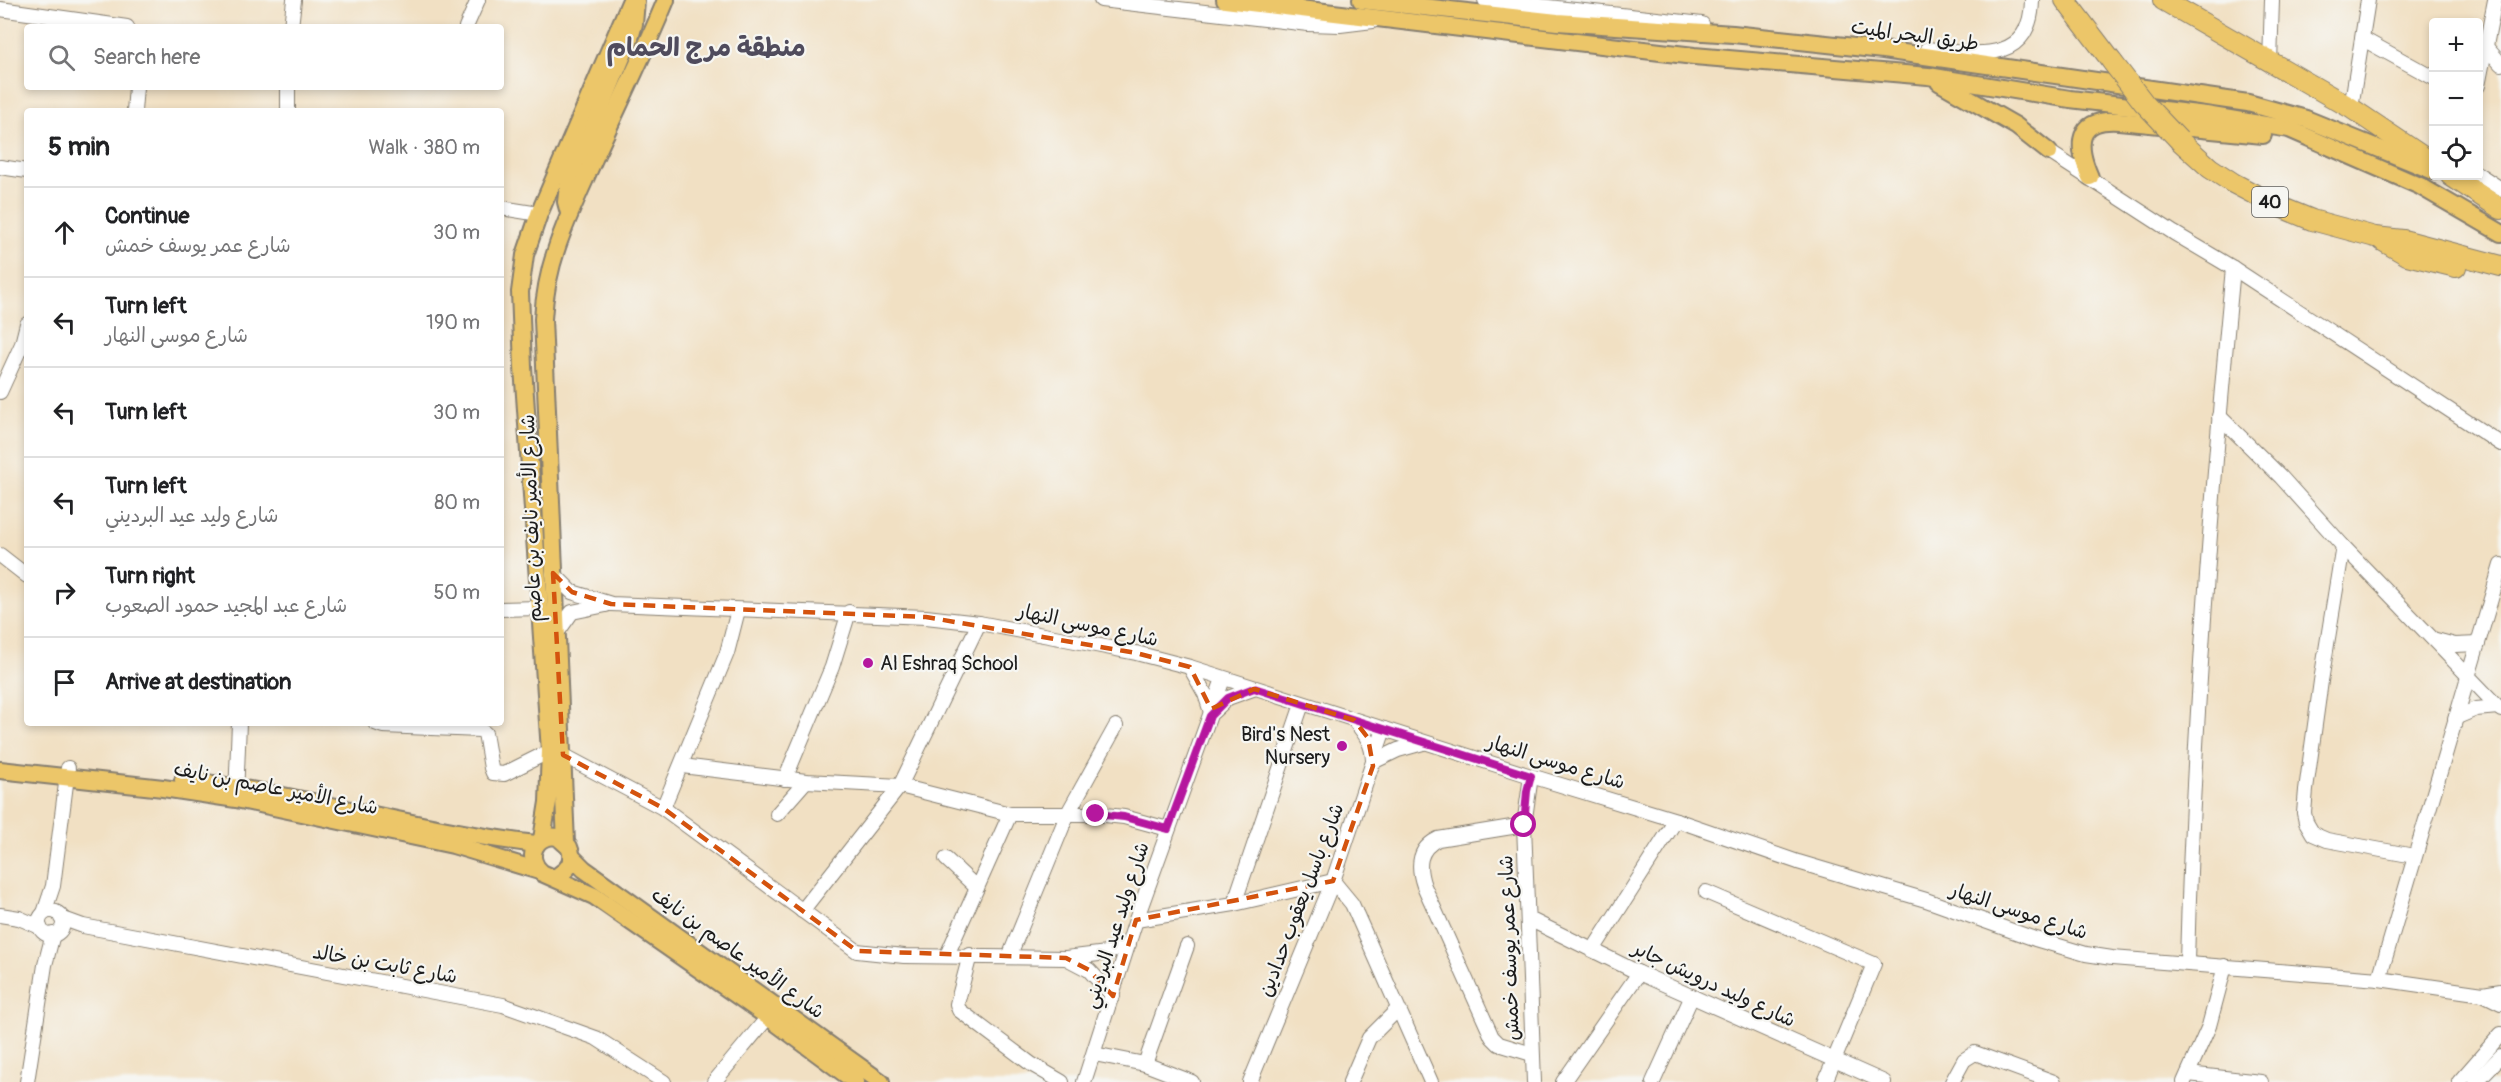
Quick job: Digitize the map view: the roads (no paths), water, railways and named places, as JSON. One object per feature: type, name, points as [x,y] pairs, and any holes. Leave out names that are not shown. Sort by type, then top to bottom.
[{"type":"highway","name":"40","points":[[2065,0],[2144,103],[2179,140],[2210,168],[2233,183],[2273,204],[2312,220],[2375,237],[2403,240],[2501,266]]},
{"type":"highway","points":[[2163,0],[2351,108],[2429,161]]},
{"type":"highway","points":[[2466,180],[2501,209]]},
{"type":"highway","points":[[2375,237],[2407,255],[2501,278]]},
{"type":"main road","name":"شارع الأمير نايف بن عاصم","points":[[569,850],[539,608],[519,310],[525,255],[538,214],[631,0]]},
{"type":"main road","points":[[569,214],[566,202],[569,178],[630,38],[636,0]]},
{"type":"main road","name":"شارع الأمير نايف بن عاصم","points":[[539,842],[556,753],[557,633],[543,319],[545,291],[552,259],[569,214],[666,0]]},
{"type":"main road","points":[[1225,0],[1694,56],[1928,76],[2070,99],[2206,115],[2277,127],[2301,134],[2420,186],[2501,232]]},
{"type":"main road","name":"طريق البحر الميت","points":[[1361,0],[1557,22],[1733,34],[1872,49],[2248,103],[2306,119],[2429,169]]},
{"type":"main road","points":[[1928,76],[2016,126],[2049,152]]},
{"type":"main road","points":[[2070,99],[2091,81]]},
{"type":"main road","points":[[2090,177],[2082,156],[2081,139],[2091,125],[2100,122],[2119,121],[2313,141]]},
{"type":"main road","name":"شارع الأمير عاصم بن نايف","points":[[0,760],[67,773]]},
{"type":"main road","name":"شارع الأمير عاصم بن نايف","points":[[0,770],[67,773],[236,793],[454,832],[539,842]]},
{"type":"main road","name":"شارع الأمير عاصم بن نايف","points":[[236,793],[462,847],[550,874],[594,896],[768,1017],[856,1082]]},
{"type":"main road","points":[[555,837],[569,850],[570,866],[550,874],[532,860],[532,852],[539,842],[555,837]]},
{"type":"main road","name":"شارع الأمير عاصم بن نايف","points":[[569,850],[584,869],[881,1082]]},
{"type":"street","points":[[291,24],[294,0]]},
{"type":"street","points":[[467,24],[478,0]]},
{"type":"street","points":[[1101,0],[1308,24],[1348,25],[1386,19]]},
{"type":"street","points":[[1485,0],[1978,54],[2010,47],[2021,37],[2029,26],[2032,0]]},
{"type":"street","points":[[2270,63],[2272,0]]},
{"type":"street","points":[[2351,108],[2368,0]]},
{"type":"street","points":[[2481,72],[2495,0]]},
{"type":"street","points":[[0,9],[106,24]]},
{"type":"street","points":[[2363,39],[2429,76]]},
{"type":"street","points":[[2486,47],[2501,64]]},
{"type":"street","points":[[134,108],[136,90]]},
{"type":"street","points":[[288,90],[288,108]]},
{"type":"street","points":[[2049,152],[2174,233],[2233,268],[2501,444]]},
{"type":"street","points":[[0,167],[24,171]]},
{"type":"street","points":[[2471,180],[2501,189]]},
{"type":"street","points":[[504,208],[538,214]]},
{"type":"street","points":[[2187,962],[2195,773],[2219,416],[2233,268]]},
{"type":"street","points":[[0,392],[24,336]]},
{"type":"street","points":[[2219,416],[2281,477],[2343,546],[2500,709]]},
{"type":"street","points":[[2343,546],[2328,628],[2304,813],[2308,828],[2319,837],[2414,856]]},
{"type":"street","points":[[0,555],[24,574]]},
{"type":"street","points":[[2379,979],[2501,565]]},
{"type":"street","name":"شارع موسى النهار","points":[[553,573],[572,592],[611,604]]},
{"type":"street","name":"شارع موسى النهار","points":[[557,633],[572,612],[611,604],[849,612],[979,623],[1136,653],[1190,667],[1425,743],[1676,820],[1798,862],[1926,900],[2066,949],[2112,958],[2187,962],[2379,979],[2483,994],[2501,991]]},
{"type":"street","points":[[504,609],[539,608]]},
{"type":"street","points":[[663,808],[727,653],[738,610]]},
{"type":"street","points":[[785,779],[832,667],[849,612]]},
{"type":"street","points":[[802,911],[900,786],[979,623]]},
{"type":"street","points":[[2434,640],[2456,645],[2478,644]]},
{"type":"street","points":[[1190,667],[1205,694],[1211,714],[1228,698],[1254,688]]},
{"type":"street","name":"شارع وليد عيد البرديني","points":[[1084,1082],[1136,920],[1223,679]]},
{"type":"street","points":[[1234,904],[1302,704]]},
{"type":"street","points":[[2455,718],[2476,709],[2500,709]]},
{"type":"street","points":[[1354,720],[1372,746],[1374,763],[1398,750],[1425,743]]},
{"type":"street","points":[[236,793],[239,726]]},
{"type":"street","points":[[383,726],[480,730],[485,733],[490,768],[493,773],[497,774],[504,774],[556,753],[663,808],[857,951],[904,956],[970,955],[1066,958],[1107,953],[1129,944]]},
{"type":"street","points":[[1009,957],[1068,813],[1116,726]]},
{"type":"street","name":"شارع باسل يعقوب حدادين","points":[[1250,1082],[1333,881],[1384,729]]},
{"type":"street","points":[[682,766],[806,781],[900,786],[1010,814],[1068,813],[1124,817],[1168,829]]},
{"type":"street","points":[[27,1082],[45,965],[67,773]]},
{"type":"street","name":"شارع عمر يوسف خمش","points":[[1531,776],[1527,791],[1524,825],[1534,1082]]},
{"type":"street","points":[[777,814],[806,781]]},
{"type":"street","points":[[947,955],[1010,814]]},
{"type":"street","points":[[1593,950],[1676,820]]},
{"type":"street","points":[[1524,825],[1438,839],[1431,843],[1422,854],[1419,869],[1424,886],[1492,1037],[1499,1044],[1532,1054]]},
{"type":"street","points":[[946,859],[977,888]]},
{"type":"street","points":[[1136,920],[1234,904],[1333,881],[1353,904],[1431,1082]]},
{"type":"street","points":[[1706,892],[1874,964],[1825,1082]]},
{"type":"street","points":[[0,915],[50,923]]},
{"type":"street","name":"شارع وليد درويش جابر","points":[[1529,919],[1639,972],[1884,1082]]},
{"type":"street","name":"شارع ثابت بن خالد","points":[[50,923],[83,926],[503,1005],[596,1038],[664,1082]]},
{"type":"street","points":[[1145,1064],[1186,946]]},
{"type":"street","points":[[970,955],[957,1004],[959,1010],[1031,1064],[1062,1082]]},
{"type":"street","points":[[1066,958],[1080,963],[1089,970],[1113,996]]},
{"type":"street","points":[[2225,966],[2209,1026],[2186,1078],[2260,1082]]},
{"type":"street","points":[[1563,1082],[1639,972]]},
{"type":"street","name":"شارع موسى النهار","points":[[2483,994],[2501,1003]]},
{"type":"street","points":[[1653,1082],[1692,996]]},
{"type":"street","points":[[1350,1082],[1370,1038],[1398,1009]]},
{"type":"street","points":[[714,1082],[768,1017]]},
{"type":"street","points":[[2459,1082],[2501,1034]]},
{"type":"street","points":[[1952,1082],[1964,1060],[1975,1053],[2054,1082]]},
{"type":"street","points":[[1094,1054],[1145,1064],[1192,1082]]},
{"type":"street","points":[[2476,1082],[2501,1056]]},
{"type":"place","name":"Al Eshraq School","points":[[868,663]]},
{"type":"place","name":"Bird's Nest Nursery","points":[[1342,746]]},
{"type":"district","name":"منطقة مرج الحمام","points":[[706,48]]}]
